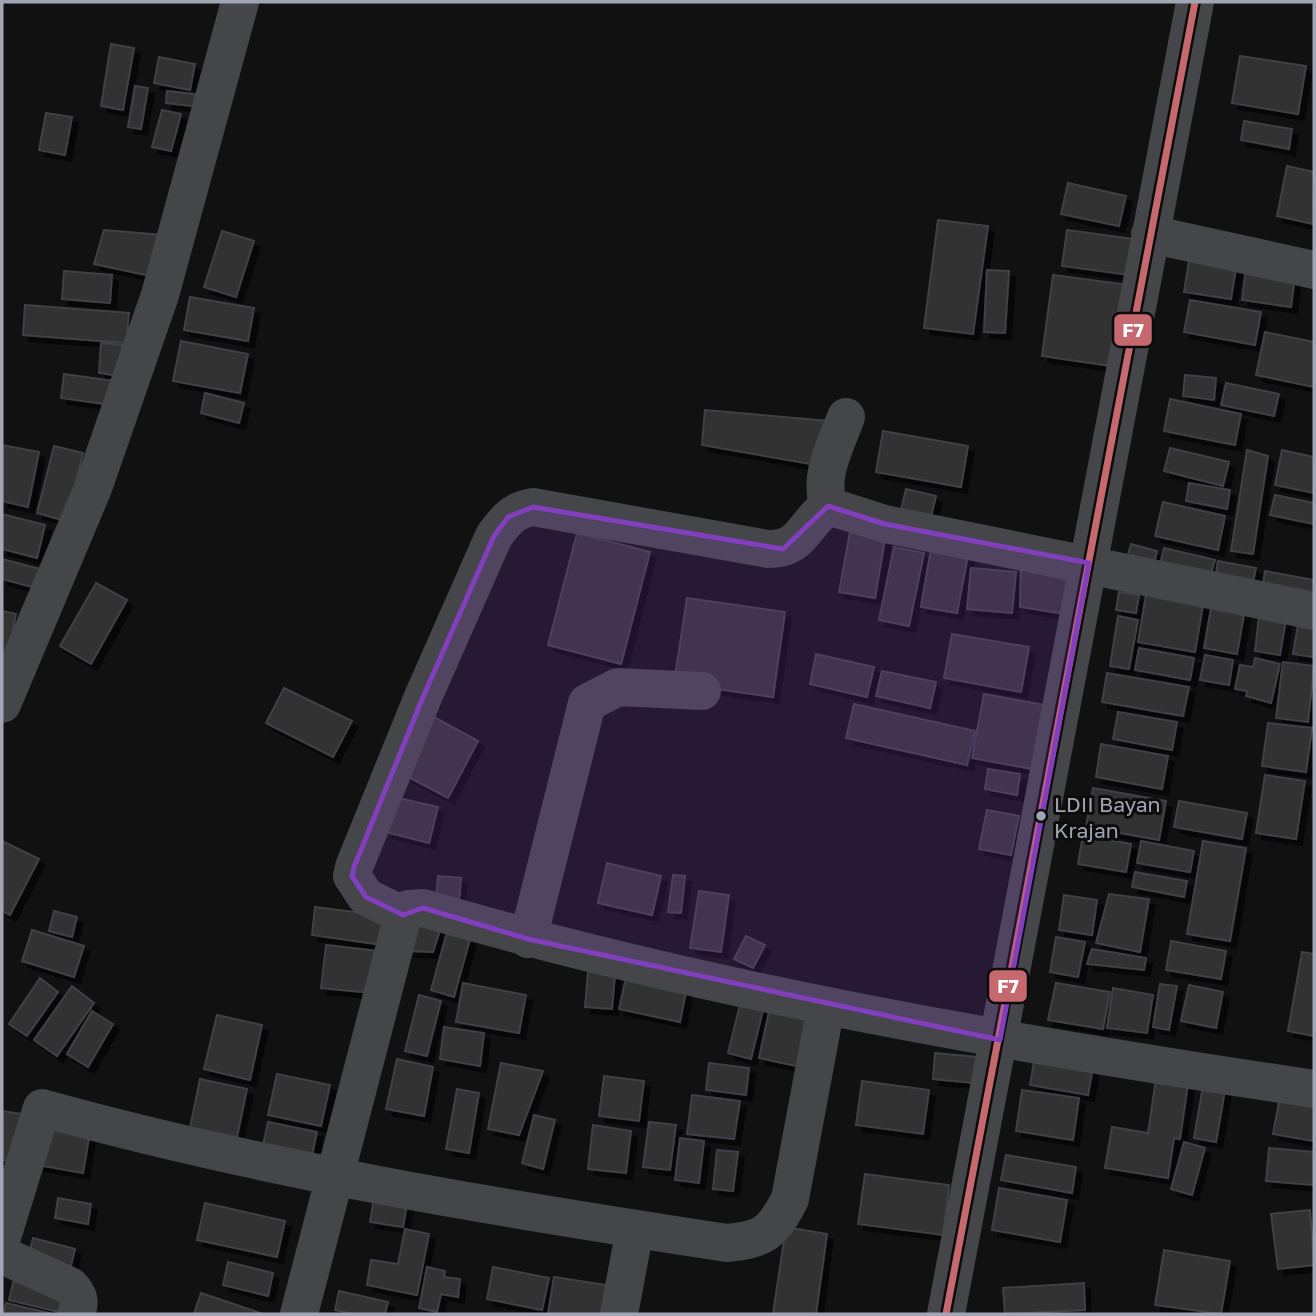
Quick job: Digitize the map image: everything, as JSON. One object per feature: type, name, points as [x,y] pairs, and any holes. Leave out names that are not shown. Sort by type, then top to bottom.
[{"type":"street","points":[[2,704],[93,488],[160,295],[240,2]]},
{"type":"street","points":[[946,1314],[1195,2]]},
{"type":"street","points":[[1150,234],[1314,270]]},
{"type":"street","points":[[828,506],[822,487],[824,473],[846,417]]},
{"type":"street","points":[[828,506],[885,524],[1089,563],[1314,611]]},
{"type":"street","points":[[403,915],[366,897],[352,876],[354,867],[439,660],[494,536],[508,517],[521,509],[533,507],[768,549],[783,549],[793,545],[812,519],[828,506]]},
{"type":"street","points":[[528,939],[587,703],[598,694],[618,687],[702,691]]},
{"type":"street","points":[[299,1314],[403,915],[408,909],[423,908],[528,939],[826,1006],[1000,1040],[1314,1089]]},
{"type":"street","points":[[2,1237],[43,1108],[120,1130],[334,1177],[726,1243],[754,1241],[778,1222],[790,1199],[826,1006]]},
{"type":"street","points":[[619,1314],[635,1229]]},
{"type":"street","points":[[2,1255],[70,1286],[77,1293],[80,1305],[76,1314]]},
{"type":"highlighted area","points":[[828,506],[885,524],[1089,563],[1000,1040],[528,939],[423,908],[403,915],[366,897],[352,876],[354,867],[423,697],[494,536],[508,517],[533,507],[783,549]]},
{"type":"building","points":[[111,44],[134,48],[123,110],[101,106]]},
{"type":"building","points":[[1240,56],[1306,66],[1298,114],[1232,103]]},
{"type":"building","points":[[159,57],[195,64],[190,90],[154,83]]},
{"type":"building","points":[[135,86],[148,88],[141,129],[128,127]]},
{"type":"building","points":[[167,91],[211,96],[210,108],[166,103]]},
{"type":"building","points":[[162,110],[181,114],[171,151],[152,147]]},
{"type":"building","points":[[46,113],[72,117],[65,155],[39,150]]},
{"type":"building","points":[[1244,121],[1292,129],[1289,149],[1241,140]]},
{"type":"building","points":[[1287,166],[1314,172],[1313,224],[1277,216]]},
{"type":"building","points":[[1068,183],[1126,196],[1119,226],[1061,214]]},
{"type":"building","points":[[938,220],[988,226],[973,334],[924,328]]},
{"type":"building","points":[[104,230],[174,236],[160,278],[94,264]]},
{"type":"building","points":[[1067,230],[1134,239],[1129,275],[1062,266]]},
{"type":"building","points":[[222,231],[254,241],[236,297],[204,287]]},
{"type":"building","points":[[1189,261],[1236,268],[1231,299],[1184,292]]},
{"type":"building","points":[[1247,262],[1296,269],[1291,307],[1242,300]]},
{"type":"building","points":[[987,270],[1009,271],[1005,333],[984,332]]},
{"type":"building","points":[[64,271],[112,275],[110,303],[62,299]]},
{"type":"building","points":[[1053,275],[1129,285],[1118,367],[1042,356]]},
{"type":"building","points":[[190,297],[254,308],[248,341],[184,330]]},
{"type":"building","points":[[1190,300],[1261,312],[1255,345],[1184,332]]},
{"type":"building","points":[[25,305],[129,313],[126,343],[23,335]]},
{"type":"building","points":[[1265,332],[1314,342],[1314,387],[1256,375]]},
{"type":"building","points":[[181,341],[248,354],[240,393],[173,381]]},
{"type":"building","points":[[101,343],[122,345],[120,376],[99,373]]},
{"type":"building","points":[[64,374],[115,381],[112,405],[61,398]]},
{"type":"building","points":[[1185,375],[1216,378],[1214,400],[1183,396]]},
{"type":"building","points":[[1226,383],[1279,394],[1274,416],[1221,405]]},
{"type":"building","points":[[205,393],[244,403],[239,423],[201,413]]},
{"type":"building","points":[[1170,399],[1241,414],[1235,445],[1164,431]]},
{"type":"building","points":[[705,410],[828,421],[817,465],[702,445]]},
{"type":"building","points":[[883,431],[968,446],[961,487],[876,472]]},
{"type":"building","points":[[2,445],[39,452],[28,507],[2,501]]},
{"type":"building","points":[[54,446],[83,453],[66,521],[37,513]]},
{"type":"building","points":[[1170,448],[1229,462],[1223,486],[1164,471]]},
{"type":"building","points":[[1247,450],[1268,456],[1253,554],[1231,551]]},
{"type":"building","points":[[1282,450],[1314,457],[1314,493],[1275,485]]},
{"type":"building","points":[[1189,483],[1230,490],[1227,509],[1186,501]]},
{"type":"building","points":[[906,489],[936,496],[929,525],[899,518]]},
{"type":"building","points":[[1275,495],[1314,503],[1314,524],[1270,515]]},
{"type":"building","points":[[1163,502],[1225,516],[1218,550],[1155,536]]},
{"type":"building","points":[[2,514],[45,525],[37,558],[2,549]]},
{"type":"building","points":[[851,527],[886,533],[875,598],[839,592]]},
{"type":"building","points":[[577,533],[650,552],[621,664],[548,645]]},
{"type":"building","points":[[1131,544],[1157,551],[1153,568],[1126,561]]},
{"type":"building","points":[[894,547],[924,553],[909,626],[879,620]]},
{"type":"building","points":[[1164,548],[1215,560],[1209,581],[1159,569]]},
{"type":"building","points":[[931,549],[968,555],[957,613],[921,607]]},
{"type":"building","points":[[2,559],[44,570],[40,589],[2,579]]},
{"type":"building","points":[[1218,561],[1256,568],[1252,586],[1215,579]]},
{"type":"building","points":[[1021,567],[1072,580],[1072,615],[1020,607]]},
{"type":"building","points":[[971,568],[1016,572],[1012,613],[967,609]]},
{"type":"building","points":[[1265,571],[1314,580],[1314,594],[1263,585]]},
{"type":"building","points":[[96,583],[127,600],[91,664],[60,646]]},
{"type":"building","points":[[1119,592],[1139,595],[1136,613],[1116,610]]},
{"type":"building","points":[[1146,595],[1203,605],[1195,652],[1138,642]]},
{"type":"building","points":[[687,598],[785,612],[773,697],[674,683]]},
{"type":"building","points":[[1212,603],[1245,609],[1237,654],[1204,648]]},
{"type":"building","points":[[1260,608],[1287,613],[1280,655],[1255,651]]},
{"type":"building","points":[[2,611],[16,614],[6,661],[2,660]]},
{"type":"building","points":[[1300,613],[1314,615],[1314,657],[1293,654]]},
{"type":"building","points":[[1118,616],[1138,620],[1129,669],[1110,666]]},
{"type":"building","points":[[952,634],[1029,647],[1021,692],[944,678]]},
{"type":"building","points":[[1139,648],[1194,658],[1190,680],[1135,670]]},
{"type":"building","points":[[816,654],[874,667],[867,697],[810,684]]},
{"type":"building","points":[[1205,655],[1233,660],[1229,685],[1200,680]]},
{"type":"building","points":[[1255,658],[1280,664],[1271,703],[1246,696],[1247,691],[1235,689],[1240,665],[1253,667]]},
{"type":"building","points":[[1283,662],[1314,666],[1308,722],[1276,718]]},
{"type":"building","points":[[882,671],[936,682],[930,708],[876,696]]},
{"type":"building","points":[[1107,673],[1189,687],[1183,716],[1102,702]]},
{"type":"building","points":[[284,688],[352,721],[333,757],[266,723]]},
{"type":"building","points":[[984,694],[1055,707],[1043,771],[972,758]]},
{"type":"building","points":[[854,704],[975,731],[967,765],[846,738]]},
{"type":"building","points":[[1118,712],[1177,722],[1172,750],[1113,739]]},
{"type":"building","points":[[432,716],[478,741],[448,798],[401,773]]},
{"type":"building","points":[[1268,723],[1312,728],[1306,772],[1262,766]]},
{"type":"building","points":[[1101,744],[1168,756],[1162,789],[1096,777]]},
{"type":"building","points":[[988,769],[1020,774],[1017,795],[985,789]]},
{"type":"building","points":[[1265,775],[1305,781],[1296,839],[1256,833]]},
{"type":"building","points":[[1093,788],[1166,801],[1159,840],[1086,827]]},
{"type":"building","points":[[394,797],[438,807],[429,843],[386,832]]},
{"type":"building","points":[[1179,801],[1247,813],[1242,839],[1174,827]]},
{"type":"building","points":[[987,810],[1019,816],[1011,855],[979,849]]},
{"type":"building","points":[[1083,835],[1131,844],[1126,872],[1078,864]]},
{"type":"building","points":[[2,841],[39,859],[10,915],[2,911]]},
{"type":"building","points":[[1141,841],[1194,851],[1190,872],[1137,863]]},
{"type":"building","points":[[1203,841],[1246,848],[1230,941],[1187,934]]},
{"type":"building","points":[[607,863],[661,876],[652,915],[598,903]]},
{"type":"building","points":[[1135,872],[1187,881],[1184,897],[1132,887]]},
{"type":"building","points":[[673,875],[685,876],[681,913],[668,912]]},
{"type":"building","points":[[438,876],[461,878],[459,901],[436,899]]},
{"type":"building","points":[[699,891],[729,895],[721,952],[690,948]]},
{"type":"building","points":[[1109,894],[1149,899],[1140,952],[1096,943]]},
{"type":"building","points":[[1064,895],[1097,900],[1092,935],[1059,930]]},
{"type":"building","points":[[315,907],[386,916],[383,945],[312,935]]},
{"type":"building","points":[[54,911],[77,917],[72,937],[49,931]]},
{"type":"building","points":[[416,921],[441,927],[433,952],[408,951]]},
{"type":"building","points":[[32,930],[84,946],[74,977],[22,961]]},
{"type":"building","points":[[447,932],[470,939],[454,997],[431,990]]},
{"type":"building","points":[[746,936],[765,945],[753,968],[734,959]]},
{"type":"building","points":[[1056,937],[1085,942],[1078,977],[1050,972]]},
{"type":"building","points":[[1171,941],[1226,951],[1221,979],[1166,970]]},
{"type":"building","points":[[326,945],[377,951],[372,993],[321,988]]},
{"type":"building","points":[[1092,949],[1146,958],[1144,970],[1087,964]]},
{"type":"building","points":[[1302,952],[1314,954],[1314,1036],[1288,1031]]},
{"type":"building","points":[[589,960],[616,962],[612,1009],[585,1007]]},
{"type":"building","points":[[628,969],[688,982],[680,1022],[619,1009]]},
{"type":"building","points":[[40,978],[58,992],[27,1036],[9,1024]]},
{"type":"building","points":[[463,983],[526,995],[519,1033],[456,1022]]},
{"type":"building","points":[[1056,983],[1110,992],[1103,1029],[1048,1020]]},
{"type":"building","points":[[1160,984],[1177,986],[1169,1030],[1153,1027]]},
{"type":"building","points":[[1189,985],[1223,992],[1216,1028],[1181,1021]]},
{"type":"building","points":[[72,986],[94,1003],[57,1056],[34,1040]]},
{"type":"building","points":[[1113,988],[1153,995],[1147,1033],[1107,1028]]},
{"type":"building","points":[[743,993],[766,998],[751,1059],[728,1053]]},
{"type":"building","points":[[419,995],[441,1001],[427,1056],[405,1051]]},
{"type":"building","points":[[770,1007],[812,1015],[801,1067],[759,1058]]},
{"type":"building","points":[[92,1011],[113,1024],[88,1067],[67,1054]]},
{"type":"building","points":[[217,1015],[262,1025],[250,1080],[204,1069]]},
{"type":"building","points":[[444,1027],[484,1033],[480,1066],[440,1059]]},
{"type":"building","points":[[935,1053],[976,1057],[974,1083],[933,1079]]},
{"type":"building","points":[[1035,1056],[1093,1067],[1088,1095],[1030,1085]]},
{"type":"building","points":[[397,1059],[433,1067],[424,1116],[386,1109]]},
{"type":"building","points":[[501,1063],[543,1071],[519,1135],[488,1129]]},
{"type":"building","points":[[709,1063],[749,1068],[746,1095],[706,1090]]},
{"type":"building","points":[[277,1074],[330,1085],[321,1126],[268,1115]]},
{"type":"building","points":[[604,1076],[644,1081],[639,1121],[599,1116]]},
{"type":"building","points":[[200,1079],[247,1089],[237,1137],[190,1128]]},
{"type":"building","points":[[1156,1079],[1188,1084],[1180,1139],[1174,1138],[1168,1178],[1105,1168],[1112,1127],[1148,1133]]},
{"type":"building","points":[[862,1081],[929,1090],[923,1134],[856,1125]]},
{"type":"building","points":[[1203,1086],[1225,1090],[1216,1142],[1194,1138]]},
{"type":"building","points":[[457,1089],[479,1093],[469,1153],[446,1149]]},
{"type":"building","points":[[1022,1090],[1079,1098],[1073,1140],[1016,1131]]},
{"type":"building","points":[[692,1095],[740,1101],[734,1139],[687,1134]]},
{"type":"building","points":[[1280,1097],[1314,1103],[1314,1141],[1273,1134]]},
{"type":"building","points":[[2,1111],[29,1115],[22,1163],[2,1160]]},
{"type":"building","points":[[534,1115],[555,1120],[543,1169],[522,1163]]},
{"type":"building","points":[[46,1118],[91,1126],[83,1173],[38,1165]]},
{"type":"building","points":[[268,1122],[317,1132],[311,1160],[262,1150]]},
{"type":"building","points":[[649,1122],[676,1125],[670,1170],[643,1167]]},
{"type":"building","points":[[593,1125],[631,1131],[626,1173],[588,1169]]},
{"type":"building","points":[[680,1138],[704,1141],[699,1183],[675,1180]]},
{"type":"building","points":[[1184,1142],[1205,1148],[1192,1195],[1171,1189]]},
{"type":"building","points":[[1269,1148],[1314,1152],[1314,1185],[1266,1181]]},
{"type":"building","points":[[717,1150],[738,1152],[733,1191],[713,1189]]},
{"type":"building","points":[[1006,1155],[1076,1167],[1072,1193],[1001,1180]]},
{"type":"building","points":[[865,1174],[949,1185],[943,1235],[858,1224]]},
{"type":"building","points":[[376,1187],[409,1193],[403,1227],[370,1222]]},
{"type":"building","points":[[999,1188],[1067,1200],[1060,1242],[992,1230]]},
{"type":"building","points":[[58,1198],[91,1204],[88,1224],[55,1218]]},
{"type":"building","points":[[205,1203],[285,1221],[277,1257],[197,1240]]},
{"type":"building","points":[[1310,1210],[1314,1265],[1278,1269],[1271,1214]]},
{"type":"building","points":[[786,1227],[827,1234],[816,1314],[773,1314]]},
{"type":"building","points":[[405,1229],[429,1234],[417,1295],[367,1285],[371,1260],[398,1264]]},
{"type":"building","points":[[33,1238],[75,1249],[69,1274],[27,1263]]},
{"type":"building","points":[[1164,1250],[1230,1261],[1221,1314],[1155,1305]]},
{"type":"building","points":[[228,1262],[273,1273],[268,1296],[223,1285]]},
{"type":"building","points":[[427,1267],[445,1271],[444,1277],[460,1279],[458,1297],[441,1294],[437,1312],[419,1308]]},
{"type":"building","points":[[493,1267],[549,1278],[542,1310],[487,1299]]},
{"type":"building","points":[[554,1277],[606,1285],[601,1314],[548,1314]]},
{"type":"building","points":[[14,1279],[63,1291],[59,1312],[9,1300]]},
{"type":"building","points":[[1084,1283],[1085,1310],[1005,1314],[1003,1288]]},
{"type":"building","points":[[339,1291],[388,1302],[385,1314],[353,1314],[335,1310]]},
{"type":"building","points":[[201,1293],[263,1314],[194,1314]]},
{"type":"building","points":[[6,1303],[49,1313],[3,1314]]},
{"type":"transit line","name":"F7","points":[[946,1314],[1195,2]]},
{"type":"place","name":"LDII Bayan Krajan","points":[[1041,816]]}]
